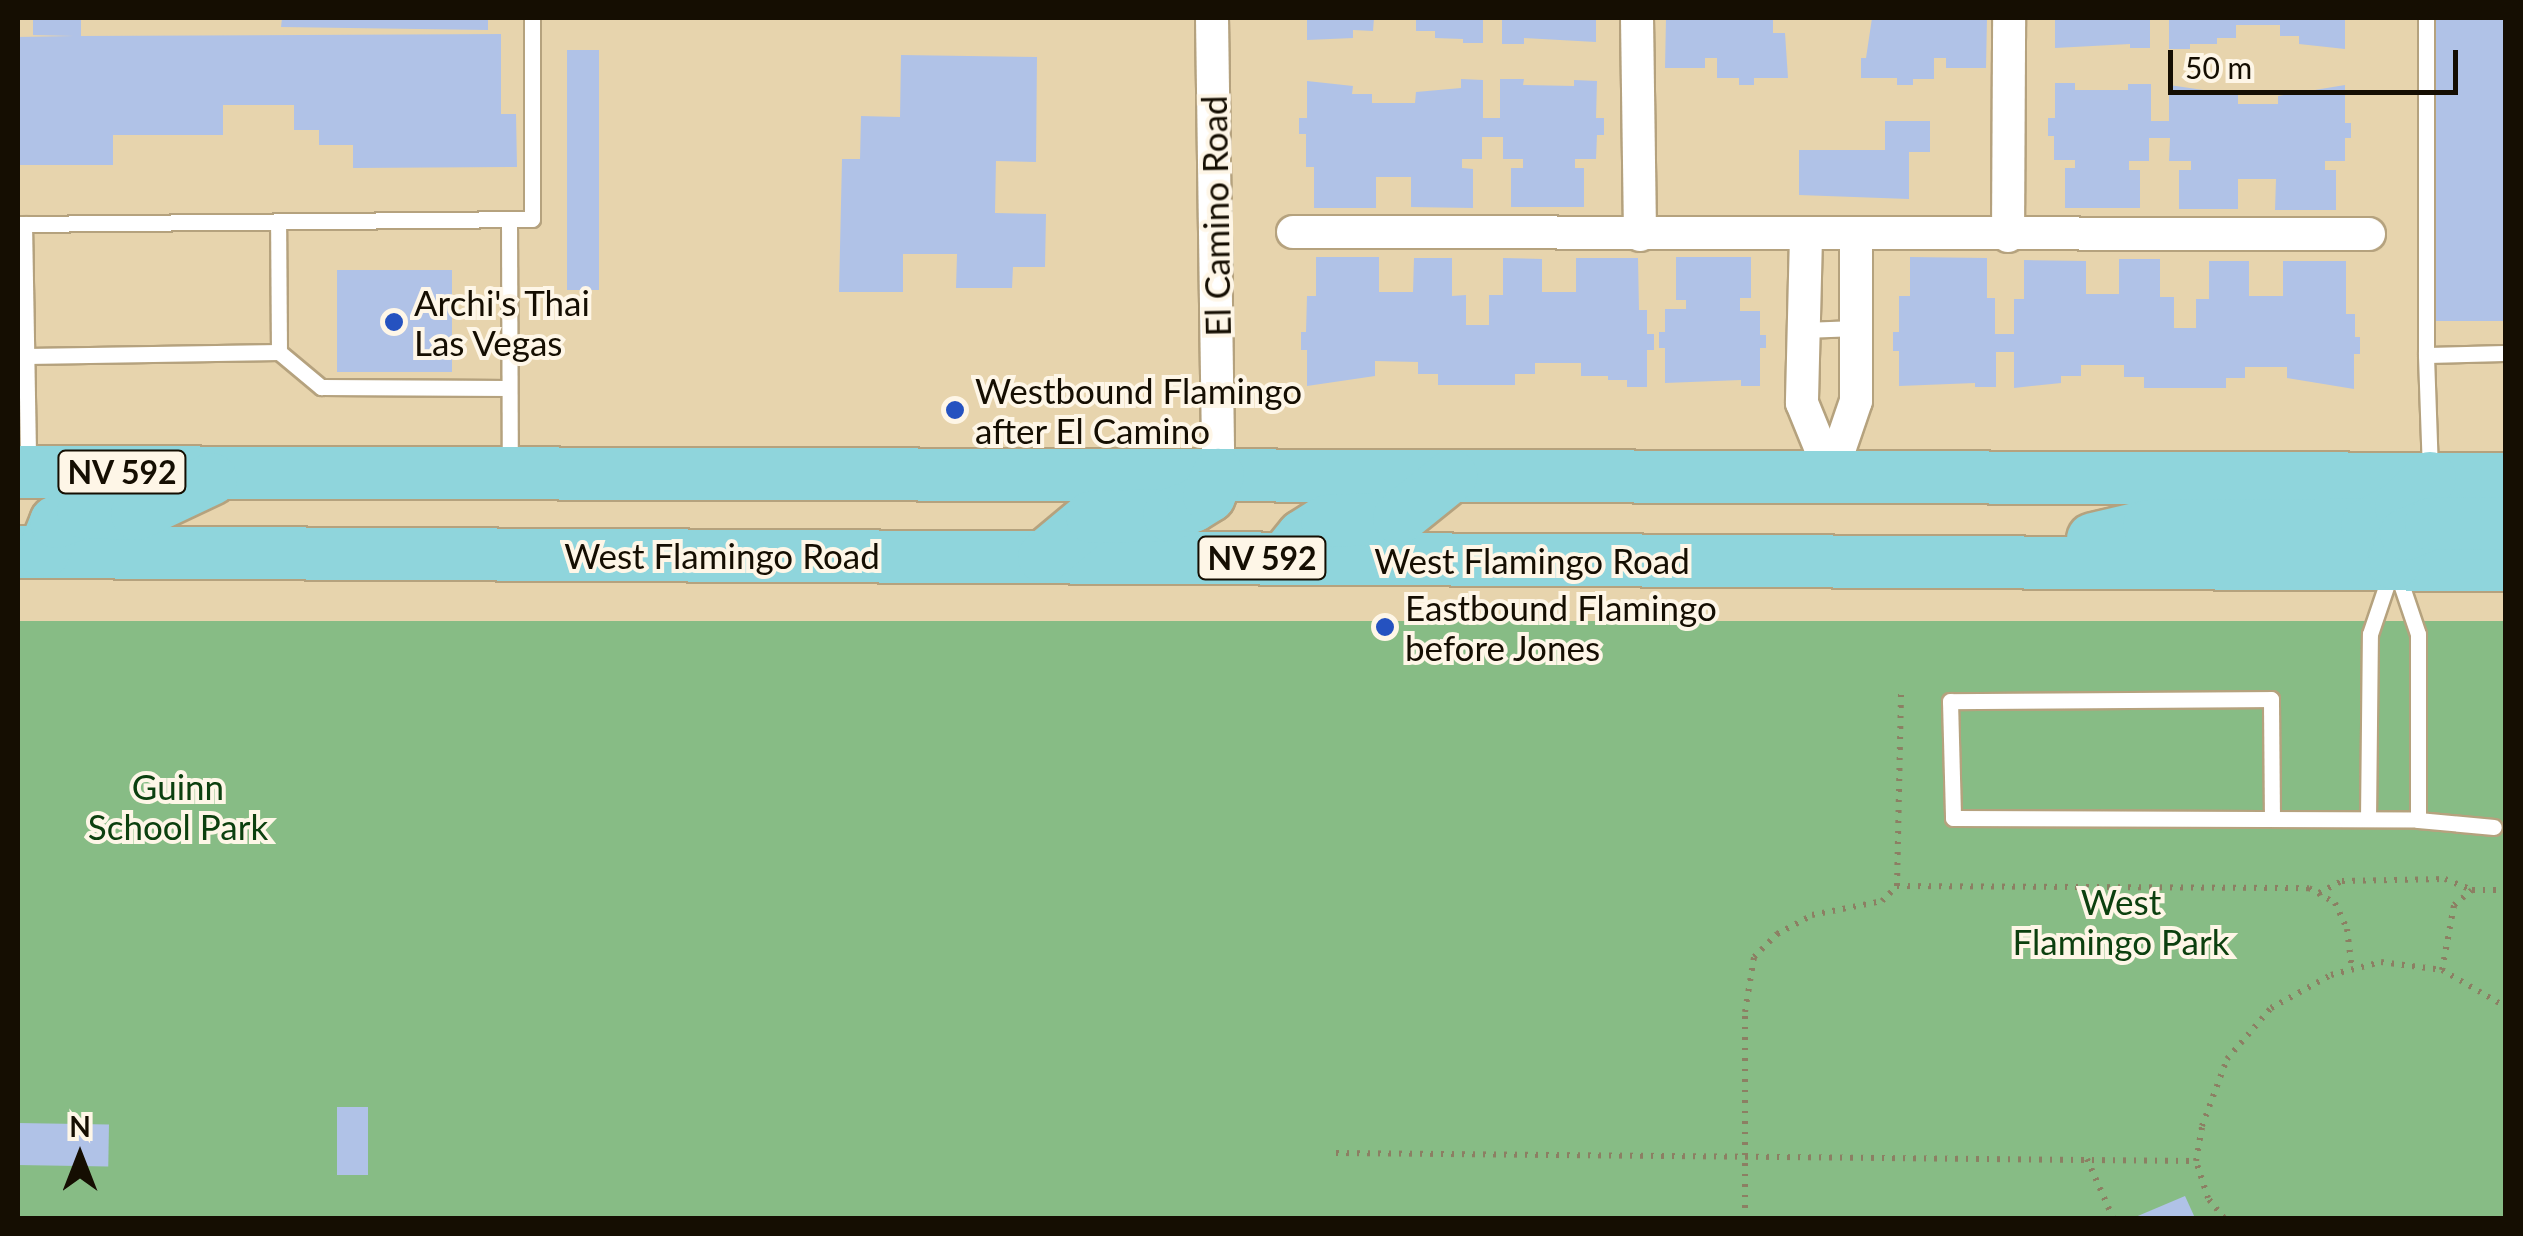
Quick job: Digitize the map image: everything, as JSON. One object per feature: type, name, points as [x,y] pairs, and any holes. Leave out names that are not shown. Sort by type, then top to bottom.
[{"type":"main road","name":"NV 592","points":[[21,481],[226,472],[2506,478]]},
{"type":"main road","points":[[31,552],[56,522],[82,512],[137,514],[226,472]]},
{"type":"main road","points":[[1044,557],[1092,517],[1169,515],[1193,506],[1209,496],[1218,475]]},
{"type":"main road","points":[[1285,558],[1303,536],[1327,521],[1399,518],[1451,476]]},
{"type":"main road","points":[[2072,562],[2097,535],[2150,526],[2367,525],[2401,507],[2430,478]]},
{"type":"main road","points":[[2394,563],[2406,534],[2431,524],[2506,523]]},
{"type":"main road","name":"West Flamingo Road","points":[[31,552],[2506,565]]},
{"type":"street","name":"El Camino Road","points":[[1212,18],[1218,475]]},
{"type":"street","points":[[1637,18],[1640,235]]},
{"type":"street","points":[[2008,236],[2009,18]]},
{"type":"street","points":[[1293,232],[1806,236],[2369,234]]},
{"type":"street","points":[[1806,236],[1802,403],[1831,474]]},
{"type":"street","points":[[1831,474],[1856,401],[1856,236]]},
{"type":"lane","points":[[21,481],[26,356],[21,224],[532,220],[532,18]]},
{"type":"lane","points":[[2426,18],[2430,478]]},
{"type":"lane","points":[[278,221],[279,352]]},
{"type":"lane","points":[[508,221],[510,473]]},
{"type":"lane","points":[[1804,330],[1856,328]]},
{"type":"lane","points":[[26,356],[279,352],[321,387],[509,388]]},
{"type":"lane","points":[[2426,355],[2506,354]]},
{"type":"lane","points":[[2368,819],[2370,634],[2394,563]]},
{"type":"lane","points":[[2394,563],[2418,634],[2418,820]]},
{"type":"lane","points":[[2272,818],[2272,699],[1950,701],[1953,818],[2368,819],[2494,827]]},
{"type":"path","points":[[1897,886],[1902,692]]},
{"type":"path","points":[[2319,894],[2342,881],[2428,879],[2445,879],[2472,890],[2506,890]]},
{"type":"path","points":[[1745,1218],[1745,1012],[1754,957],[1777,934],[1812,915],[1882,900],[1897,886],[2308,888],[2335,902],[2347,929],[2352,970]]},
{"type":"path","points":[[2442,970],[2454,905],[2472,890]]},
{"type":"path","points":[[2224,1218],[2208,1198],[2196,1160],[2202,1126],[2228,1059],[2272,1008],[2330,976],[2381,962],[2442,970],[2506,1007]]},
{"type":"path","points":[[1336,1154],[2196,1160]]},
{"type":"path","points":[[2087,1159],[2113,1218]]},
{"type":"green space","name":"West Flamingo Park","points":[[18,621],[2505,621],[2505,1218],[18,1218]]},
{"type":"building","points":[[33,18],[81,18],[81,36],[501,34],[501,114],[516,114],[517,167],[353,168],[353,145],[319,145],[319,130],[294,130],[294,105],[223,105],[223,135],[113,135],[113,165],[18,165],[18,37],[74,36],[33,35]]},
{"type":"building","points":[[282,18],[488,18],[488,30],[281,27]]},
{"type":"building","points":[[1307,18],[1374,18],[1373,31],[1353,30],[1353,38],[1307,40]]},
{"type":"building","points":[[1416,18],[1483,18],[1483,43],[1435,38],[1435,31],[1416,31]]},
{"type":"building","points":[[1502,18],[1596,18],[1596,42],[1524,38],[1524,44],[1502,44]]},
{"type":"building","points":[[1666,18],[1773,18],[1773,33],[1785,33],[1788,78],[1754,78],[1754,85],[1739,85],[1739,78],[1717,78],[1717,58],[1705,58],[1705,68],[1665,68]]},
{"type":"building","points":[[1872,18],[1987,18],[1986,68],[1946,68],[1946,58],[1934,58],[1934,79],[1913,79],[1913,85],[1897,85],[1897,78],[1861,78],[1861,58],[1866,58]]},
{"type":"building","points":[[2055,18],[2150,18],[2150,48],[2130,48],[2130,44],[2055,48]]},
{"type":"building","points":[[2169,18],[2345,18],[2345,49],[2299,44],[2299,36],[2280,36],[2280,25],[2236,25],[2236,38],[2217,38],[2217,44],[2190,44],[2190,49],[2169,49]]},
{"type":"building","points":[[2429,18],[2506,18],[2506,321],[2429,321]]},
{"type":"building","points":[[567,50],[599,50],[599,290],[567,290]]},
{"type":"building","points":[[901,55],[1037,57],[1036,162],[996,161],[995,213],[1046,214],[1045,267],[1013,267],[1012,288],[956,288],[957,254],[903,254],[903,292],[839,292],[842,159],[860,159],[861,116],[900,117]]},
{"type":"building","points":[[1461,79],[1483,80],[1483,118],[1500,118],[1500,79],[1524,79],[1523,85],[1574,86],[1574,80],[1597,81],[1596,118],[1604,118],[1604,135],[1597,135],[1596,159],[1575,159],[1575,168],[1584,168],[1584,207],[1511,207],[1511,168],[1523,168],[1523,159],[1503,159],[1503,137],[1482,137],[1482,159],[1462,159],[1462,168],[1473,169],[1473,208],[1411,207],[1411,177],[1376,177],[1376,208],[1314,208],[1314,167],[1306,167],[1306,134],[1299,134],[1299,118],[1307,118],[1307,81],[1353,86],[1352,94],[1372,94],[1372,103],[1415,103],[1416,92],[1461,88]]},
{"type":"building","points":[[2055,83],[2075,83],[2075,90],[2128,90],[2128,84],[2151,84],[2151,121],[2169,121],[2169,85],[2238,95],[2238,104],[2278,104],[2278,96],[2345,85],[2345,123],[2351,123],[2351,138],[2345,138],[2345,161],[2325,161],[2325,170],[2336,170],[2336,210],[2275,210],[2276,179],[2238,179],[2238,209],[2179,209],[2179,170],[2191,170],[2191,161],[2169,161],[2170,138],[2149,138],[2149,161],[2129,161],[2129,170],[2140,170],[2140,208],[2065,208],[2065,168],[2075,168],[2075,160],[2054,160],[2054,136],[2048,136],[2048,118],[2055,118]]},
{"type":"building","points":[[1885,121],[1930,121],[1930,152],[1909,152],[1909,199],[1799,195],[1799,150],[1885,150]]},
{"type":"building","points":[[1316,257],[1379,257],[1379,292],[1413,292],[1414,258],[1452,258],[1452,296],[1466,295],[1466,325],[1489,325],[1489,295],[1503,295],[1503,258],[1542,259],[1542,292],[1576,292],[1576,258],[1638,258],[1639,310],[1647,310],[1647,334],[1654,334],[1654,350],[1647,350],[1647,387],[1627,387],[1627,380],[1608,380],[1608,376],[1581,376],[1581,363],[1535,363],[1535,374],[1515,374],[1515,385],[1438,385],[1438,374],[1418,374],[1418,362],[1375,361],[1375,376],[1307,386],[1307,350],[1301,350],[1301,332],[1306,332],[1307,296],[1316,296]]},
{"type":"building","points":[[1676,257],[1751,257],[1751,298],[1740,298],[1740,311],[1760,311],[1760,335],[1766,335],[1766,348],[1760,348],[1760,386],[1741,386],[1741,380],[1665,383],[1665,348],[1659,348],[1659,332],[1665,332],[1665,309],[1686,309],[1686,300],[1676,300]]},
{"type":"building","points":[[1910,257],[1987,258],[1987,298],[1995,298],[1995,334],[2014,334],[2014,299],[2024,299],[2024,260],[2086,261],[2086,294],[2119,294],[2119,259],[2160,259],[2160,297],[2174,297],[2174,328],[2196,328],[2196,299],[2209,299],[2209,261],[2249,261],[2249,296],[2283,296],[2283,261],[2346,261],[2346,314],[2355,314],[2355,337],[2360,337],[2360,354],[2354,354],[2354,389],[2287,378],[2287,367],[2245,367],[2245,378],[2226,378],[2226,388],[2144,388],[2144,377],[2124,377],[2124,365],[2081,365],[2081,376],[2061,376],[2061,383],[2014,388],[2014,352],[1996,352],[1996,387],[1975,387],[1975,383],[1899,386],[1899,351],[1893,351],[1893,332],[1899,332],[1899,296],[1910,296]]},
{"type":"building","name":"Archi's Thai Las Vegas","points":[[337,270],[452,270],[452,372],[337,372]]},
{"type":"building","points":[[337,1107],[368,1107],[368,1175],[337,1175]]},
{"type":"building","points":[[18,1123],[109,1125],[108,1167],[18,1165]]},
{"type":"building","points":[[2185,1196],[2195,1218],[2133,1218]]},
{"type":"place","name":"Archi's Thai Las Vegas","points":[[394,322]]},
{"type":"place","name":"Westbound Flamingo after El Camino","points":[[955,410]]},
{"type":"place","name":"Eastbound Flamingo before Jones","points":[[1385,627]]},
{"type":"park label","name":"Guinn School Park","points":[[178,806]]}]
